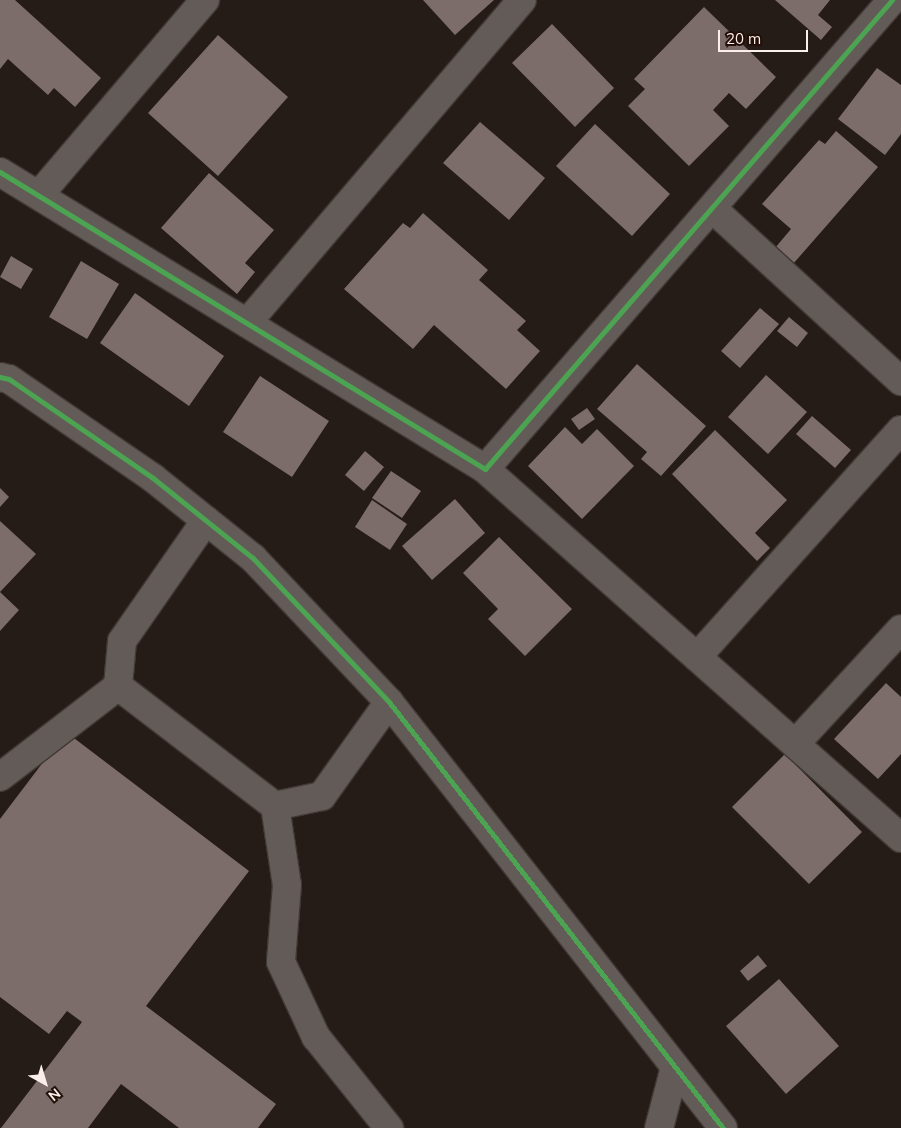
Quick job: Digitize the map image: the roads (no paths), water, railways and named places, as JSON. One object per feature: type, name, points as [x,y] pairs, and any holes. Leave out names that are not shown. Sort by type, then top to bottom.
[{"type":"street","points":[[39,195],[205,0]]},
{"type":"street","points":[[247,323],[522,0]]},
{"type":"street","points":[[485,469],[892,0]]},
{"type":"street","points":[[0,172],[485,469],[901,838]]},
{"type":"street","points":[[713,208],[901,380]]},
{"type":"street","points":[[0,377],[9,379],[145,473],[253,558],[389,702],[723,1128]]},
{"type":"street","points":[[697,657],[901,430]]},
{"type":"street","points":[[0,777],[118,686],[122,641],[206,520]]},
{"type":"street","points":[[795,744],[901,629]]},
{"type":"street","points":[[118,686],[276,806],[287,885],[281,962],[316,1037],[389,1128]]},
{"type":"street","points":[[276,806],[322,796],[389,702]]},
{"type":"street","points":[[659,1128],[675,1067]]}]
